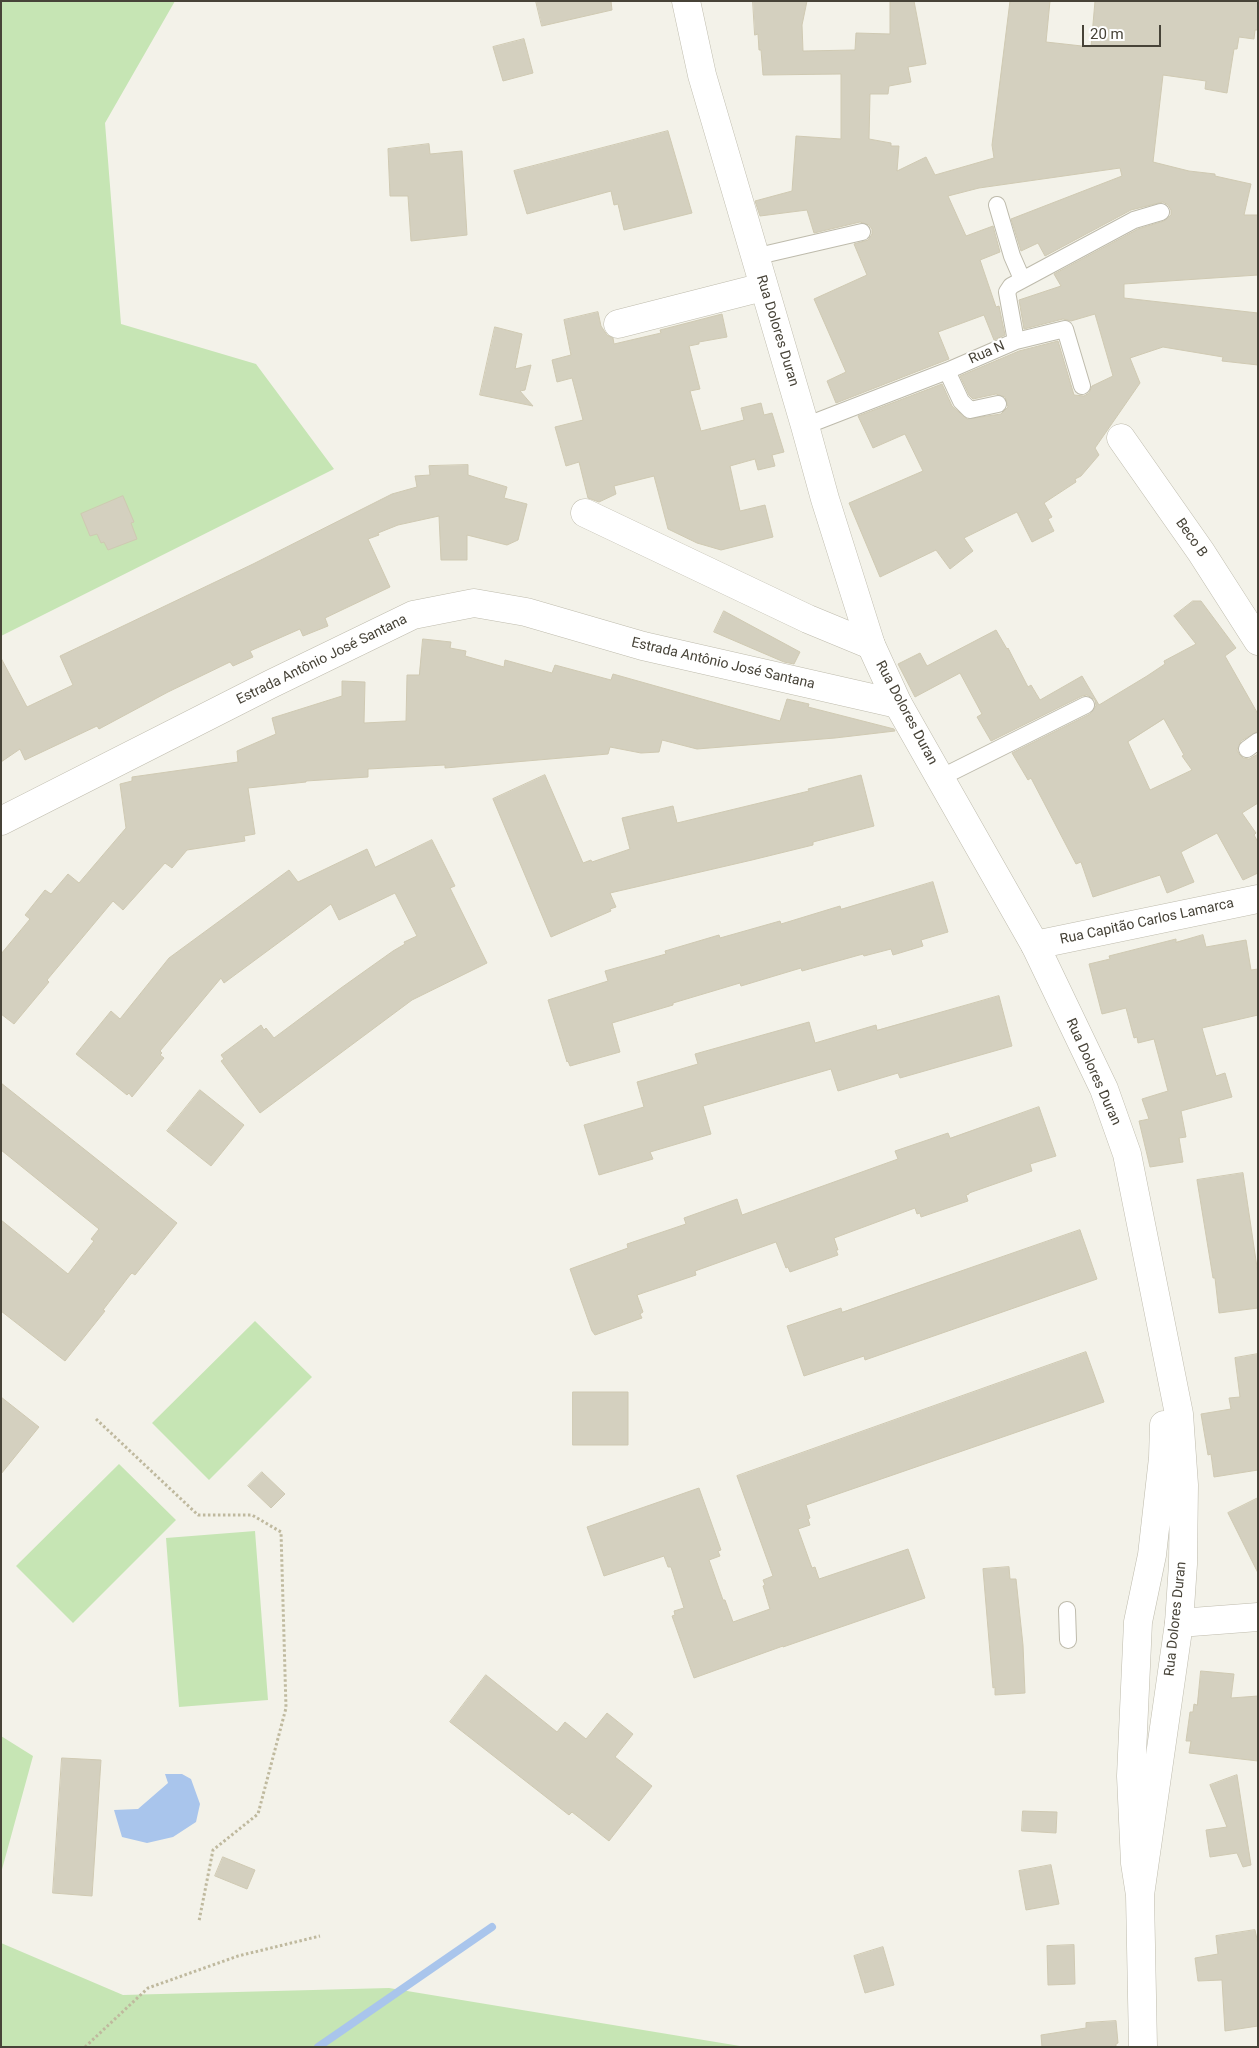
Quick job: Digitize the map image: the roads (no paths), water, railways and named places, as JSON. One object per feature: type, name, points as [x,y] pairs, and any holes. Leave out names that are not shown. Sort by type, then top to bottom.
[{"type":"street","name":"Rua Dolores Duran","points":[[686,1],[702,75],[754,257],[806,426],[825,499],[871,645],[898,704],[1035,946],[1104,1089],[1127,1154],[1179,1414],[1184,1486],[1179,1623],[1140,1895]]},
{"type":"street","points":[[618,324],[764,287]]},
{"type":"street","name":"Beco B","points":[[1120,438],[1201,552],[1258,640]]},
{"type":"street","points":[[585,512],[808,618],[871,645]]},
{"type":"street","name":"Estrada Antônio José Santana","points":[[1,822],[262,689],[413,615],[474,603],[526,612],[643,646],[898,704]]},
{"type":"street","name":"Rua Capitão Carlos Lamarca","points":[[1035,946],[1258,900]]},
{"type":"street","name":"Rua Dolores Duran","points":[[1143,2047],[1140,1895],[1135,1863],[1131,1776],[1136,1640],[1140,1608],[1152,1555],[1164,1458],[1164,1343]]},
{"type":"street","points":[[1140,1608],[1157,1606],[1167,1608],[1179,1623]]},
{"type":"street","points":[[1179,1623],[1258,1617]]},
{"type":"street","points":[[1136,1640],[1161,1641],[1169,1637],[1179,1623]]},
{"type":"lane","points":[[997,205],[1012,256],[1022,279]]},
{"type":"lane","name":"Rua N","points":[[806,426],[947,371],[1016,341],[1007,292],[1011,286],[1134,220],[1161,212]]},
{"type":"lane","points":[[754,257],[862,232]]},
{"type":"lane","points":[[1016,341],[1065,329],[1082,386]]},
{"type":"lane","points":[[947,371],[961,401],[970,410],[998,404]]},
{"type":"lane","points":[[940,778],[1086,705]]},
{"type":"lane","points":[[1067,1610],[1068,1640]]},
{"type":"water","points":[[165,1774],[182,1774],[191,1779],[200,1804],[196,1822],[173,1837],[147,1843],[122,1837],[114,1810],[138,1809],[168,1783]]},
{"type":"waterway","points":[[318,2047],[492,1927]]}]
